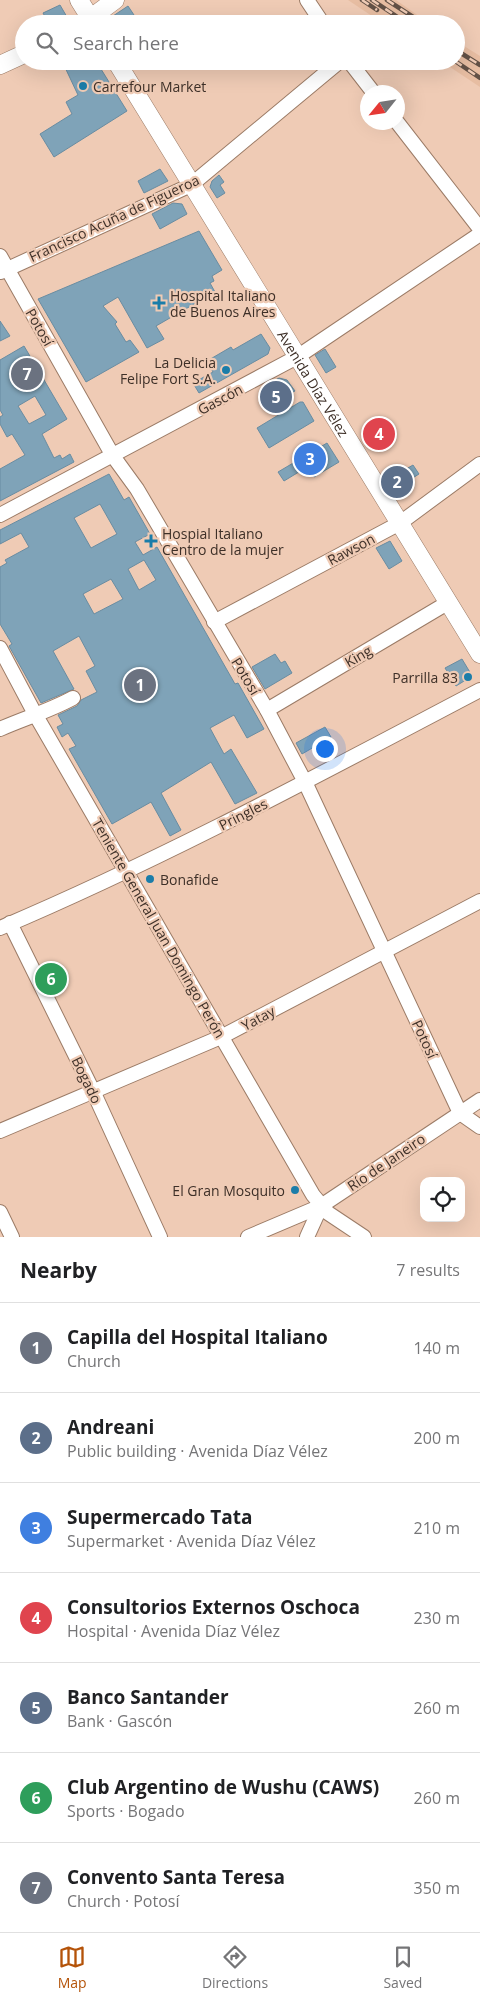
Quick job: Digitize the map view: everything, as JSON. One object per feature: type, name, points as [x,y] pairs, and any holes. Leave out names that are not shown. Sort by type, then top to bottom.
[{"type":"main road","points":[[79,0],[86,15]]},
{"type":"main road","points":[[97,15],[115,0]]},
{"type":"main road","points":[[0,65],[15,58]]},
{"type":"main road","name":"Avenida Díaz Vélez","points":[[121,70],[480,654]]},
{"type":"street","points":[[307,0],[317,15]]},
{"type":"street","name":"Francisco Acuña de Figueroa","points":[[4,271],[191,185],[329,70]]},
{"type":"street","points":[[356,70],[368,85]]},
{"type":"street","points":[[403,130],[480,229]]},
{"type":"street","name":"Gascón","points":[[0,515],[297,357],[480,234]]},
{"type":"street","name":"Potosí","points":[[0,256],[4,271],[113,456],[136,489],[267,710],[305,782],[460,1113]]},
{"type":"street","name":"Rawson","points":[[214,622],[400,523],[480,464]]},
{"type":"street","name":"King","points":[[267,710],[449,602]]},
{"type":"street","name":"Teniente General Juan Domingo Perón","points":[[0,648],[35,714],[221,1037],[321,1206]]},
{"type":"street","name":"Pringles","points":[[5,926],[127,872],[305,782],[480,690]]},
{"type":"street","points":[[0,729],[35,714],[50,711],[72,698]]},
{"type":"street","name":"Yatay","points":[[0,1131],[221,1037],[480,901]]},
{"type":"street","name":"Bogado","points":[[5,926],[92,1091],[160,1237]]},
{"type":"street","name":"Río de Janeiro","points":[[248,1237],[321,1206],[480,1100]]},
{"type":"street","points":[[460,1113],[480,1127]]},
{"type":"street","points":[[307,1237],[321,1206],[328,1213],[364,1237]]},
{"type":"street","points":[[0,1212],[12,1237]]},
{"type":"shaded area","points":[[348,0],[396,0],[417,15],[370,15]]},
{"type":"shaded area","points":[[465,47],[480,56],[480,87],[454,70],[465,70]]},
{"type":"building","points":[[60,5],[66,15],[44,15],[43,13]]},
{"type":"building","points":[[128,6],[134,15],[114,15]]},
{"type":"building","points":[[66,70],[102,70],[127,111],[54,157],[40,134],[72,114],[66,102],[78,95]]},
{"type":"building","points":[[160,169],[168,181],[144,193],[138,181]]},
{"type":"building","points":[[219,175],[224,182],[220,185],[225,193],[217,198],[210,187],[212,181]]},
{"type":"building","points":[[173,203],[182,204],[187,214],[160,229],[152,214]]},
{"type":"building","name":"Hospital Italiano de Buenos Aires","points":[[199,231],[222,270],[212,276],[214,281],[210,283],[215,292],[156,326],[164,339],[147,348],[118,297],[103,306],[117,322],[115,324],[126,342],[130,340],[139,352],[86,382],[38,299]]},
{"type":"building","points":[[0,321],[10,336],[0,341]]},
{"type":"building","points":[[261,334],[270,348],[268,354],[199,393],[193,383],[213,372],[207,361],[231,347],[233,350]]},
{"type":"building","points":[[24,346],[67,419],[42,434],[54,458],[60,455],[62,459],[70,454],[74,462],[0,501],[0,469],[25,455],[12,434],[7,437],[0,424],[0,417],[3,415],[0,410],[0,360]],"holes":[[[35,396],[46,415],[29,424],[18,406]]]},
{"type":"building","points":[[325,349],[336,367],[326,373],[315,355]]},
{"type":"building","points":[[279,378],[287,380],[295,391],[272,403],[263,387]]},
{"type":"building","points":[[303,402],[314,421],[269,448],[257,428]]},
{"type":"building","points":[[386,423],[392,433],[371,446],[365,436]]},
{"type":"building","points":[[327,443],[339,462],[314,477],[307,467],[284,481],[278,472]]},
{"type":"building","points":[[413,465],[419,474],[397,488],[391,478]]},
{"type":"building","points":[[109,474],[124,500],[129,497],[150,534],[135,542],[143,555],[157,547],[235,684],[238,683],[264,729],[247,738],[234,715],[210,728],[224,754],[231,749],[257,793],[235,804],[211,762],[161,793],[181,830],[170,836],[151,802],[112,824],[69,749],[76,746],[68,733],[62,737],[57,727],[63,724],[58,715],[77,706],[81,700],[97,692],[86,671],[95,666],[79,636],[53,651],[74,689],[41,703],[9,646],[12,644],[0,624],[0,567],[7,563],[5,560],[29,547],[21,533],[0,544],[0,530]],"holes":[[[100,504],[117,534],[91,548],[74,518]],[[144,560],[156,580],[139,590],[128,569]],[[111,579],[123,599],[94,614],[83,594]]]},
{"type":"building","points":[[390,541],[402,561],[389,569],[376,548]]},
{"type":"building","points":[[275,654],[281,663],[285,661],[292,673],[265,689],[252,667]]},
{"type":"building","points":[[462,659],[471,674],[469,678],[456,686],[445,668]]},
{"type":"building","points":[[325,727],[331,737],[302,754],[296,743]]},
{"type":"railway","points":[[362,0],[377,10]]},
{"type":"railway","points":[[372,0],[394,15]]},
{"type":"railway","points":[[387,0],[410,15]]},
{"type":"railway","points":[[465,56],[480,65]]},
{"type":"railway","points":[[465,68],[480,78]]},
{"type":"place","name":"Carrefour Market","points":[[83,86]]},
{"type":"place","name":"Hospital Italiano de Buenos Aires","points":[[159,303]]},
{"type":"place","name":"La Delicia Felipe Fort S.A.","points":[[226,370]]},
{"type":"place","name":"Convento Santa Teresa","points":[[27,374]]},
{"type":"place","name":"Banco Santander","points":[[276,397]]},
{"type":"place","name":"Consultorios Externos Oschoca","points":[[379,434]]},
{"type":"place","name":"Supermercado Tata","points":[[310,459]]},
{"type":"place","name":"Andreani","points":[[397,482]]},
{"type":"place","name":"Hospial Italiano Centro de la mujer","points":[[151,541]]},
{"type":"place","name":"Parrilla 83","points":[[468,677]]},
{"type":"place","name":"Capilla del Hospital Italiano","points":[[140,685]]},
{"type":"place","name":"Bonafide","points":[[150,879]]},
{"type":"place","name":"Club Argentino de Wushu (CAWS)","points":[[51,979]]},
{"type":"place","name":"El Gran Mosquito","points":[[295,1190]]}]
